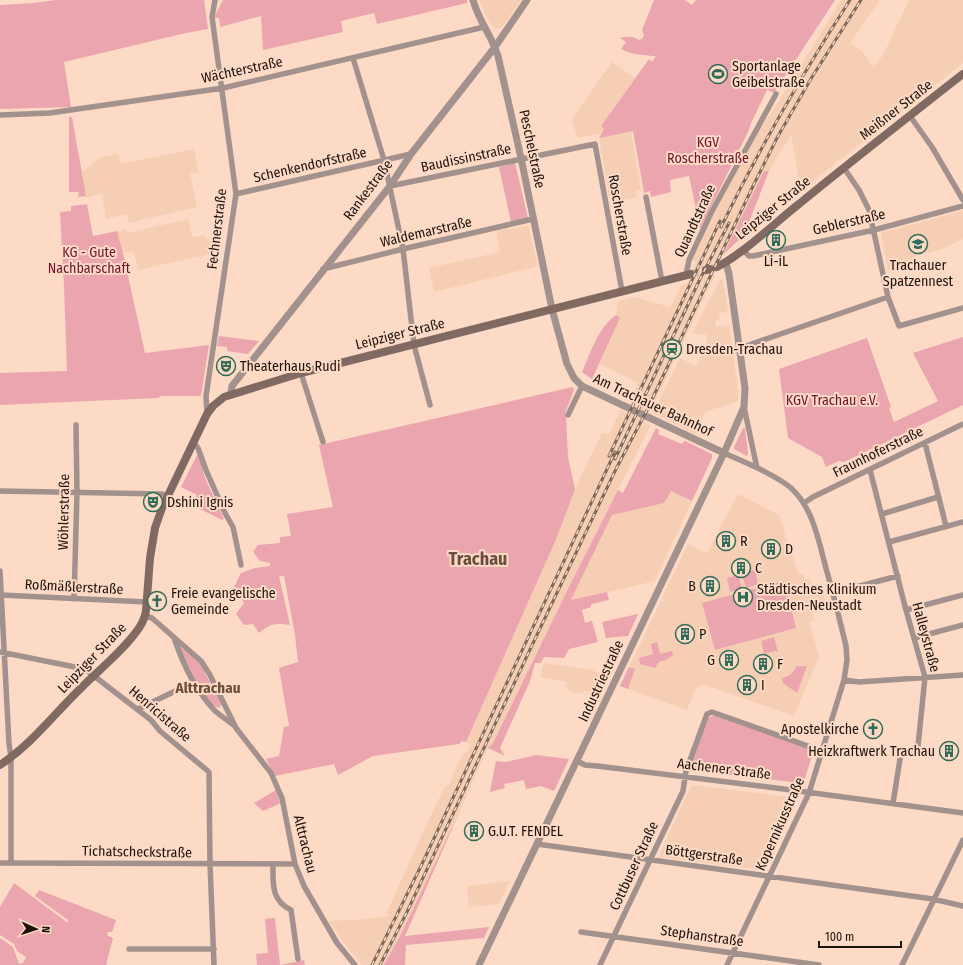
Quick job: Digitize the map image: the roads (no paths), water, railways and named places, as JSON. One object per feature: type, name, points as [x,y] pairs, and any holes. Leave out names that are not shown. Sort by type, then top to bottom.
[{"type":"main road","name":"Meißner Straße","points":[[844,168],[963,74]]},
{"type":"main road","name":"Leipziger Straße","points":[[711,269],[726,263],[844,168]]},
{"type":"main road","name":"Leipziger Straße","points":[[0,765],[32,739],[142,624],[147,602],[152,543],[159,516],[207,414],[218,401],[232,394],[301,373],[689,274]]},
{"type":"street","name":"Fechnerstraße","points":[[207,414],[206,396],[236,194],[212,17],[215,0]]},
{"type":"street","name":"Peschelstraße","points":[[473,0],[476,10],[495,47],[521,158],[552,309]]},
{"type":"street","name":"Rankestraße","points":[[232,394],[232,386],[390,186],[411,154],[495,47],[527,0]]},
{"type":"street","name":"Wächterstraße","points":[[0,115],[50,112],[222,88],[484,27]]},
{"type":"street","points":[[353,58],[384,160],[390,186],[403,249],[414,344],[430,405]]},
{"type":"street","name":"Quandtstraße","points":[[689,274],[688,260],[711,213],[776,94]]},
{"type":"street","points":[[910,116],[932,147],[963,200]]},
{"type":"street","name":"Baudissinstraße","points":[[390,186],[595,144]]},
{"type":"street","name":"Roscherstraße","points":[[595,144],[622,291]]},
{"type":"street","name":"Schenkendorfstraße","points":[[236,194],[411,154]]},
{"type":"street","points":[[844,168],[859,190],[869,210],[888,297],[899,326],[963,308]]},
{"type":"street","points":[[646,197],[662,281]]},
{"type":"street","name":"Geblerstraße","points":[[743,250],[749,256],[753,256],[874,230],[963,206]]},
{"type":"street","name":"Waldemarstraße","points":[[324,269],[533,219]]},
{"type":"street","name":"Industriestraße","points":[[726,263],[740,348],[745,388],[744,407],[757,468]]},
{"type":"street","points":[[740,348],[888,297]]},
{"type":"street","name":"Am Trachauer Bahnhof","points":[[552,309],[567,364],[574,378],[582,386],[724,453]]},
{"type":"street","points":[[301,373],[323,442]]},
{"type":"street","points":[[568,415],[582,386]]},
{"type":"street","name":"Industriestraße","points":[[479,965],[724,453],[744,407]]},
{"type":"street","name":"Fraunhoferstraße","points":[[804,503],[813,497],[963,424]]},
{"type":"street","name":"Wöhlerstraße","points":[[74,599],[77,493],[76,425]]},
{"type":"street","points":[[193,442],[198,448],[224,513],[233,527],[241,565]]},
{"type":"street","points":[[925,443],[946,526]]},
{"type":"street","name":"Kopernikusstraße","points":[[724,453],[757,468],[791,488],[804,503],[813,522],[833,593],[846,646],[847,660],[844,680],[809,793],[727,965]]},
{"type":"street","name":"Halleystraße","points":[[870,470],[925,677],[918,746],[910,751],[901,753],[893,803]]},
{"type":"street","points":[[0,491],[162,494],[168,496]]},
{"type":"street","points":[[882,514],[938,497]]},
{"type":"street","points":[[889,542],[963,522]]},
{"type":"street","points":[[0,571],[2,652],[11,757],[11,862]]},
{"type":"street","points":[[833,593],[898,576]]},
{"type":"street","name":"Roßmäßlerstraße","points":[[1,595],[147,602]]},
{"type":"street","points":[[906,610],[963,595]]},
{"type":"street","name":"Alttrachau","points":[[145,616],[152,618],[201,661],[210,675],[236,728],[271,773],[282,798],[295,864],[304,886],[337,943],[355,965]]},
{"type":"street","points":[[914,638],[963,625]]},
{"type":"street","name":"Alttrachau","points":[[174,638],[192,683],[216,711],[236,728]]},
{"type":"street","name":"Henricistraße","points":[[2,652],[85,669],[138,709],[151,720],[160,731],[209,772],[210,864]]},
{"type":"street","points":[[844,680],[859,682],[963,675]]},
{"type":"street","points":[[138,709],[192,683]]},
{"type":"street","name":"Cottbuser Straße","points":[[600,965],[683,791],[686,771],[707,714],[712,712],[822,751]]},
{"type":"street","name":"Aachener Straße","points":[[577,761],[591,766],[963,813]]},
{"type":"street","points":[[902,965],[963,840]]},
{"type":"street","name":"Böttgerstraße","points":[[537,844],[933,899],[963,906]]},
{"type":"street","name":"Tichatscheckstraße","points":[[0,863],[295,864]]},
{"type":"street","points":[[210,864],[214,965]]},
{"type":"street","points":[[273,865],[273,888],[278,900],[283,906],[291,910],[298,959]]},
{"type":"street","name":"Stephanstraße","points":[[581,932],[819,965]]},
{"type":"street","points":[[129,949],[214,949]]},
{"type":"tunnel","points":[[691,274],[706,270]]},
{"type":"tram line","points":[[716,270],[734,261],[824,185],[963,75]]},
{"type":"tram line","points":[[705,272],[709,271]]},
{"type":"tram line","points":[[0,763],[16,752],[31,738],[111,657],[139,626],[143,612],[150,543],[154,527],[203,418],[213,402],[225,394],[296,373],[692,272]]},
{"type":"railway","points":[[721,227],[782,112],[815,55],[850,0]]},
{"type":"railway","points":[[380,965],[407,912],[616,469],[647,410],[754,184],[778,136],[812,77],[861,0]]},
{"type":"railway","points":[[609,456],[720,221]]},
{"type":"railway","points":[[615,459],[700,279],[729,223]]},
{"type":"railway","points":[[372,965],[422,864],[615,452]]},
{"type":"place","name":"Sportanlage Geibelstraße","points":[[718,74]]},
{"type":"place","name":"Li-iL","points":[[776,240]]},
{"type":"place","name":"Trachauer Spatzennest","points":[[918,244]]},
{"type":"place","name":"Dresden-Trachau","points":[[672,349]]},
{"type":"place","name":"Theaterhaus Rudi","points":[[226,366]]},
{"type":"place","name":"Dshini Ignis","points":[[153,502]]},
{"type":"place","name":"R","points":[[726,541]]},
{"type":"place","name":"D","points":[[771,549]]},
{"type":"place","name":"C","points":[[741,568]]},
{"type":"place","name":"B","points":[[710,586]]},
{"type":"place","name":"Städtisches Klinikum Dresden-Neustadt","points":[[743,597]]},
{"type":"place","name":"Freie evangelische Gemeinde","points":[[157,601]]},
{"type":"place","name":"P","points":[[685,634]]},
{"type":"place","name":"G","points":[[729,660]]},
{"type":"place","name":"F","points":[[763,664]]},
{"type":"place","name":"I","points":[[747,685]]},
{"type":"place","name":"Apostelkirche","points":[[873,729]]},
{"type":"place","name":"Heizkraftwerk Trachau","points":[[949,751]]},
{"type":"place","name":"G.U.T. FENDEL","points":[[474,831]]},
{"type":"district","name":"Trachau","points":[[478,559]]},
{"type":"district","name":"Alttrachau","points":[[208,688]]},
{"type":"park label","name":"KGV Roscherstraße","points":[[708,150]]},
{"type":"park label","name":"KG - Gute Nachbarschaft","points":[[89,260]]},
{"type":"park label","name":"KGV Trachau e.V.","points":[[832,400]]}]
